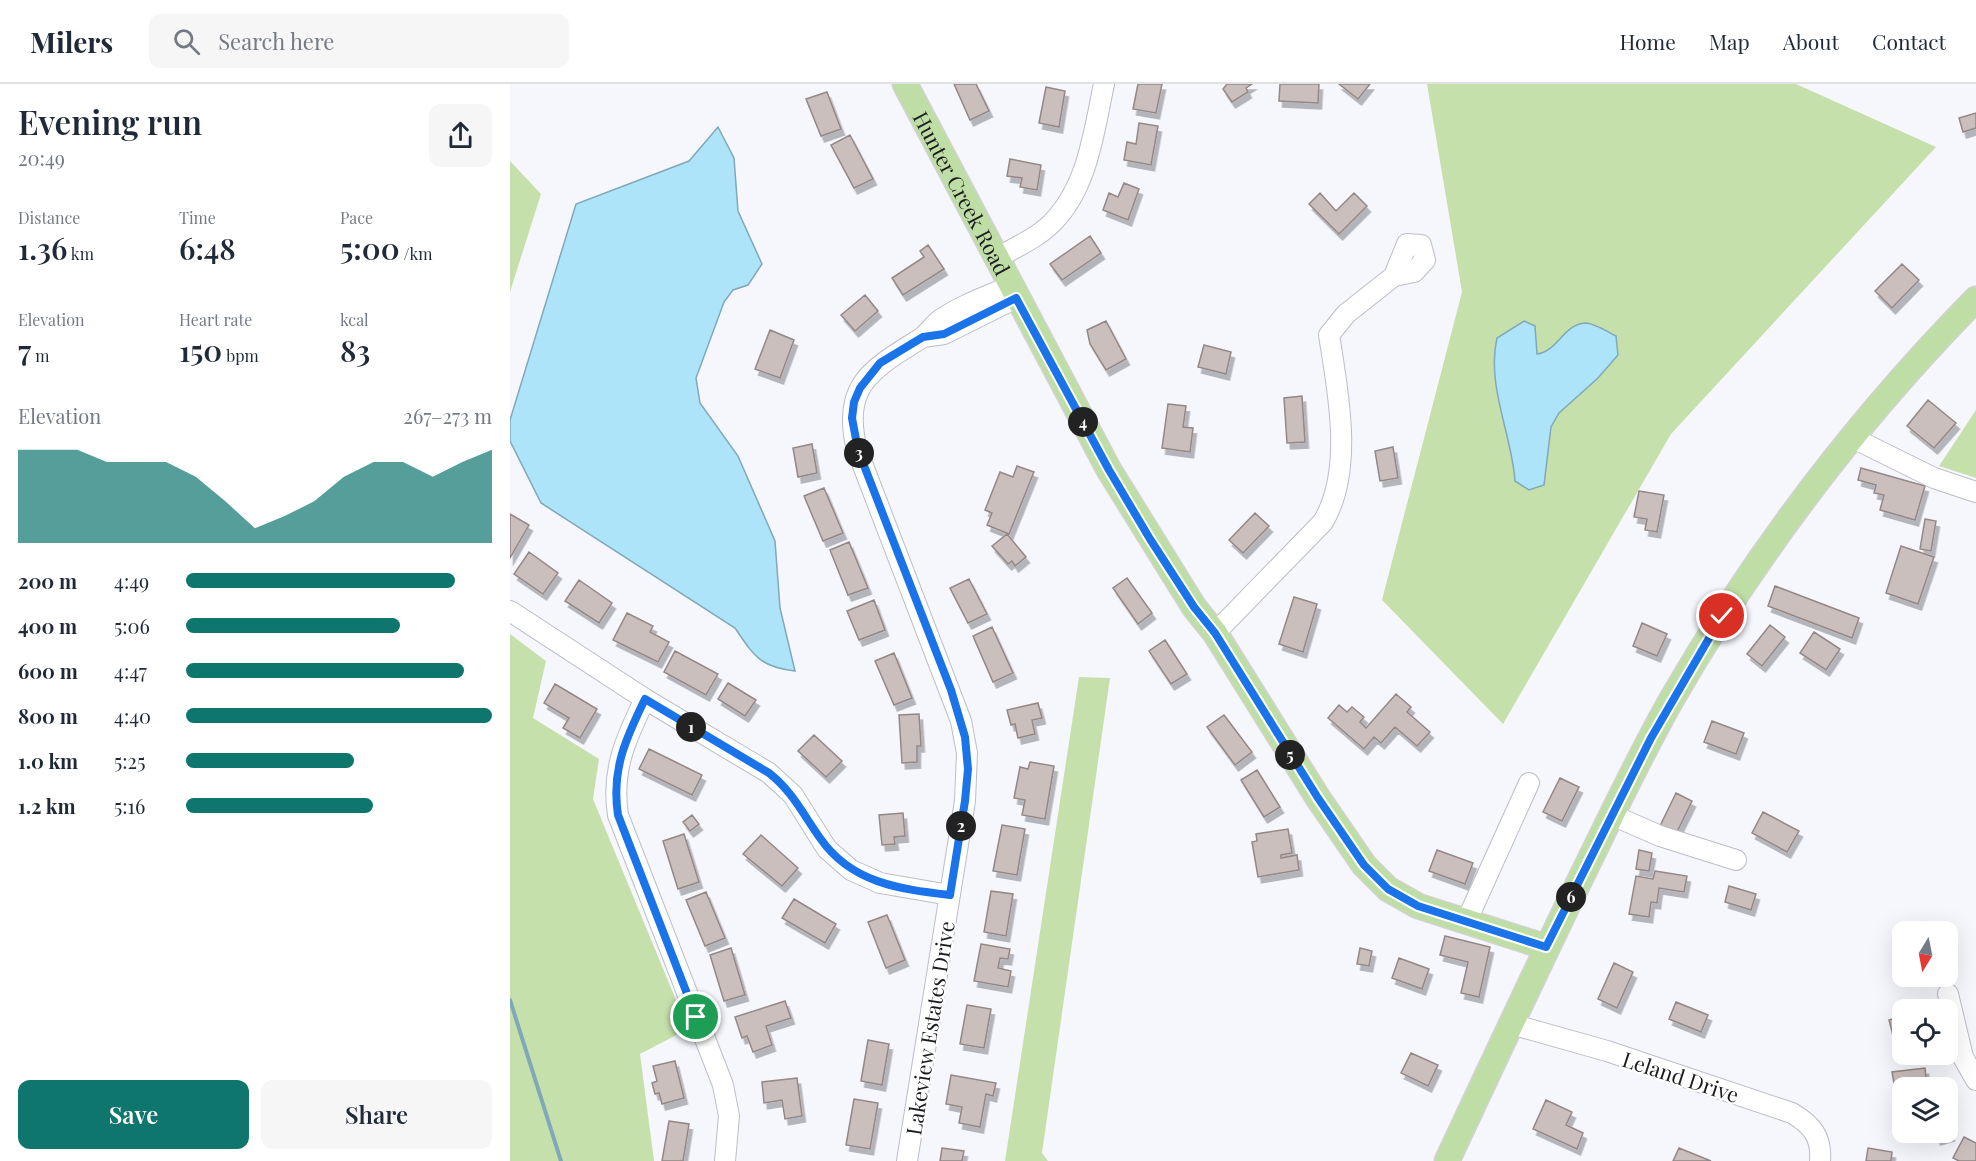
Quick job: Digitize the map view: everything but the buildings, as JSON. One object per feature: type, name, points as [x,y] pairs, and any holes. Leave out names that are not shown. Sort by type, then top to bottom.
[{"type":"main road","name":"Hunter Creek Road","points":[[904,84],[1121,490],[1194,607],[1215,633],[1318,798],[1375,878],[1418,906],[1546,947]]},
{"type":"main road","points":[[1447,1161],[1546,947],[1612,815],[1656,728],[1722,616],[1776,537],[1851,437],[1976,299]]},
{"type":"street","points":[[998,258],[1052,223],[1071,198],[1087,158],[1104,84]]},
{"type":"street","points":[[1215,633],[1323,522],[1331,508],[1340,477],[1341,445],[1329,335],[1346,314],[1394,276]]},
{"type":"street","name":"Lakeview Estates Drive","points":[[907,1161],[965,801],[968,769],[965,737],[951,690],[858,450],[852,418],[854,402],[869,375],[894,353],[923,337],[944,334],[1014,292]]},
{"type":"street","points":[[1851,437],[1934,478],[1976,492]]},
{"type":"street","points":[[518,616],[645,699],[769,773],[782,783],[827,849],[851,870],[880,883],[950,895]]},
{"type":"street","points":[[645,699],[627,736],[617,766],[615,782],[618,815],[723,1085],[729,1116],[725,1161]]},
{"type":"street","points":[[1467,920],[1529,783]]},
{"type":"street","points":[[1612,815],[1660,836],[1736,860]]},
{"type":"street","points":[[1948,994],[1963,1057],[1976,1080]]},
{"type":"street","name":"Leland Drive","points":[[1511,1024],[1607,1051],[1792,1113],[1807,1122],[1818,1135],[1820,1161]]},
{"type":"green space","points":[[1427,84],[1796,84],[1936,147],[1671,434],[1503,724],[1382,600],[1462,292]]},
{"type":"green space","points":[[510,161],[541,194],[510,292]]},
{"type":"green space","points":[[1976,410],[1976,478],[1939,466]]},
{"type":"green space","points":[[510,634],[546,661],[533,718],[599,759],[593,799],[688,1029],[640,1054],[654,1161],[510,1161]]},
{"type":"green space","points":[[1079,677],[1110,678],[1042,1153],[1048,1161],[1005,1161]]},
{"type":"water","points":[[718,127],[734,158],[738,211],[762,264],[748,285],[733,290],[724,302],[696,378],[700,403],[738,456],[775,541],[780,608],[795,671],[766,663],[753,653],[735,628],[541,503],[510,441],[510,420],[576,204],[689,161]]},
{"type":"water","points":[[1524,321],[1535,326],[1537,354],[1550,348],[1571,328],[1589,323],[1616,336],[1618,355],[1598,378],[1559,413],[1551,427],[1544,485],[1529,490],[1515,481],[1497,392],[1494,356],[1497,338]]},
{"type":"waterway","points":[[510,1000],[561,1161]]},
{"type":"route","points":[[696,1017],[622,830],[615,799],[615,782],[621,751],[645,699],[782,783],[793,795],[827,849],[851,870],[880,883],[909,890],[950,895],[965,801],[968,769],[965,737],[951,690],[858,450],[852,418],[854,402],[860,388],[880,363],[923,337],[944,334],[1016,298],[1109,470],[1150,539],[1194,607],[1215,633],[1318,798],[1375,878],[1388,889],[1418,906],[1546,947],[1651,738],[1722,616]]}]
